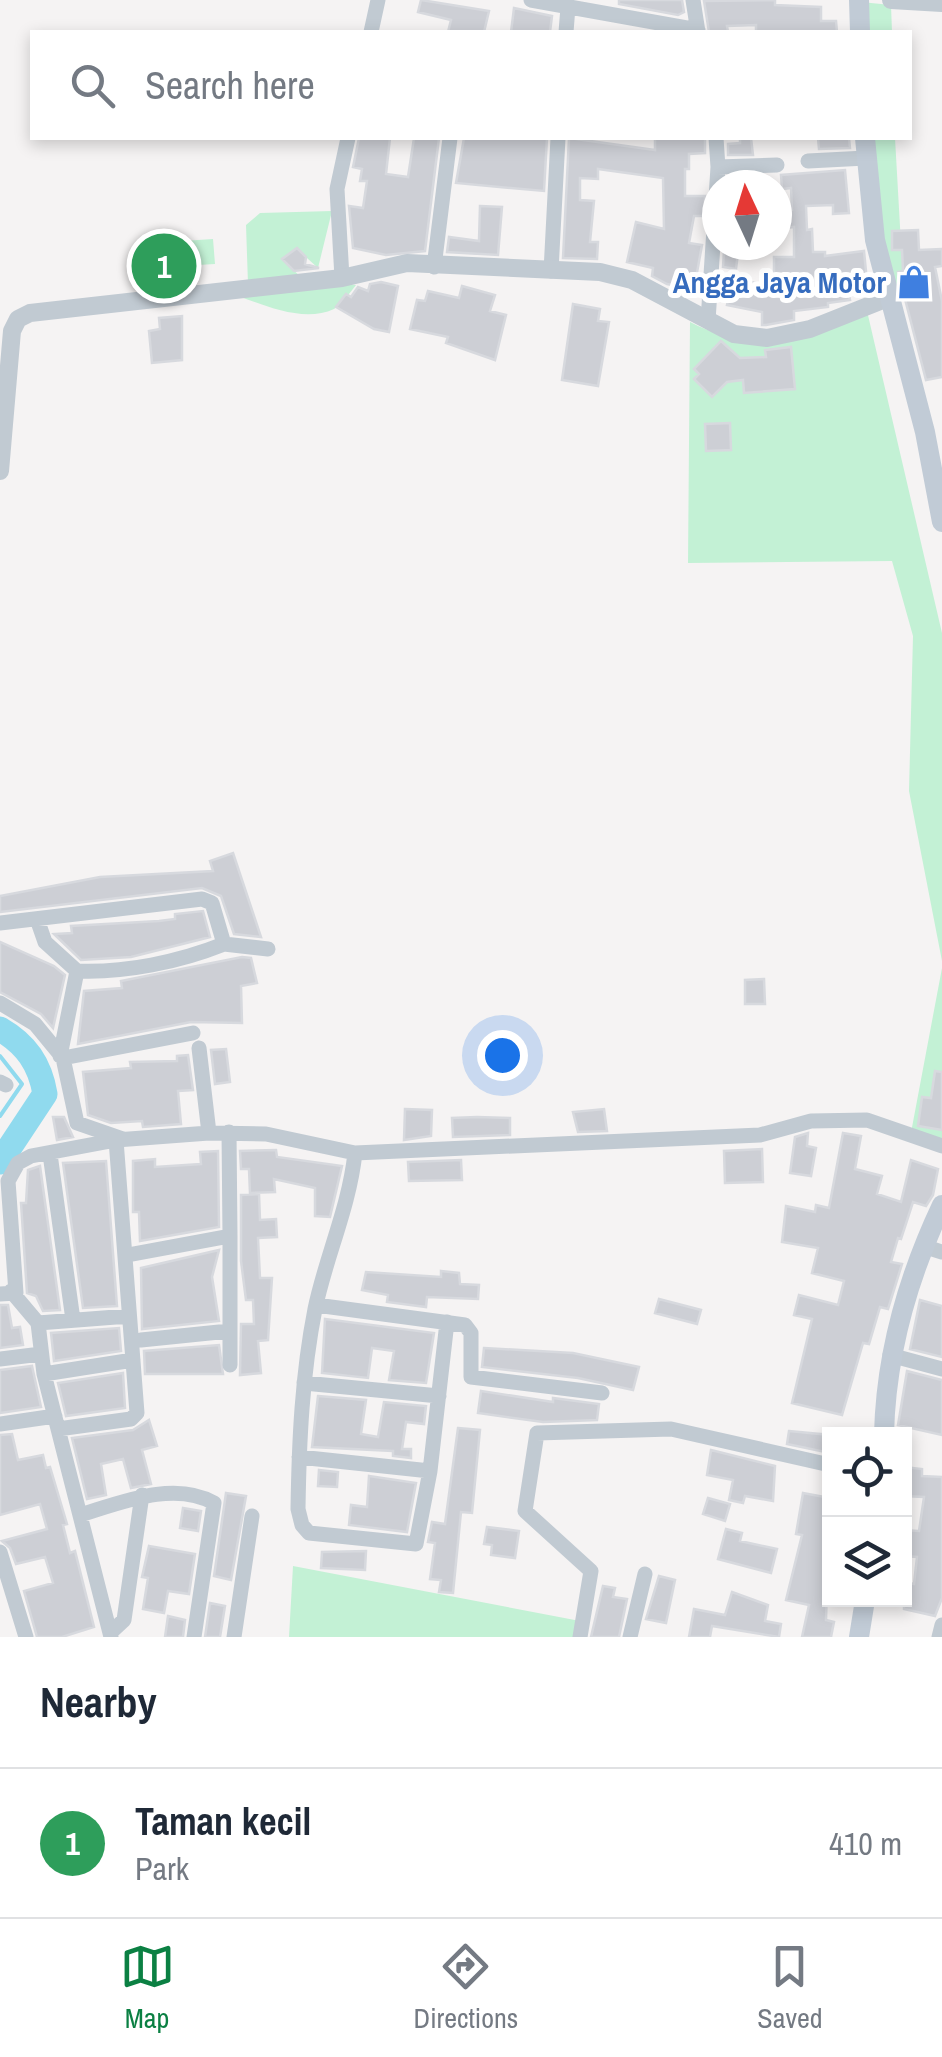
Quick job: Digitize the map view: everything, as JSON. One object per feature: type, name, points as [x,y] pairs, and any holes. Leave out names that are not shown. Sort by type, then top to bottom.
[{"type":"main road","points":[[858,0],[860,30]]},
{"type":"main road","points":[[866,148],[888,298],[925,432],[942,522]]},
{"type":"main road","points":[[885,1427],[890,1355],[932,1249],[942,1206]]},
{"type":"main road","points":[[859,1637],[864,1607]]},
{"type":"street","points":[[371,30],[378,0]]},
{"type":"street","points":[[531,0],[576,5],[693,30]]},
{"type":"street","points":[[693,0],[698,30]]},
{"type":"street","points":[[891,0],[942,3]]},
{"type":"street","points":[[567,30],[576,5]]},
{"type":"street","points":[[342,278],[337,189],[348,140]]},
{"type":"street","points":[[434,267],[450,140]]},
{"type":"street","points":[[551,271],[558,140]]},
{"type":"street","points":[[708,321],[718,167],[716,140]]},
{"type":"street","points":[[808,162],[866,148]]},
{"type":"street","points":[[718,167],[777,165]]},
{"type":"street","points":[[0,472],[12,331],[18,319],[30,313],[342,278],[406,264],[600,272],[632,280],[734,334],[768,338],[810,329],[888,298]]},
{"type":"street","points":[[0,923],[202,899],[212,902],[224,944]]},
{"type":"street","points":[[37,919],[45,942],[76,971],[106,972],[224,944],[268,948]]},
{"type":"street","points":[[76,971],[61,1057],[77,1122],[120,1140]]},
{"type":"street","points":[[0,1002],[34,1024],[61,1057]]},
{"type":"street","points":[[61,1057],[196,1041],[209,1132]]},
{"type":"street","points":[[111,1635],[44,1374],[38,1323],[5,1292],[10,1174],[23,1158],[120,1140],[209,1132],[266,1134],[354,1153],[760,1135],[811,1120],[867,1120],[942,1146]]},
{"type":"street","points":[[229,1132],[230,1365]]},
{"type":"street","points":[[0,1424],[136,1416],[120,1140]]},
{"type":"street","points":[[354,1153],[352,1190],[316,1305],[304,1383],[298,1509],[309,1533],[412,1546],[419,1535],[430,1471],[447,1322]]},
{"type":"street","points":[[50,1154],[73,1320]]},
{"type":"street","points":[[134,1254],[230,1236]]},
{"type":"street","points":[[316,1305],[469,1328],[471,1377],[602,1393]]},
{"type":"street","points":[[38,1323],[128,1316]]},
{"type":"street","points":[[141,1340],[230,1330]]},
{"type":"street","points":[[0,1359],[41,1354]]},
{"type":"street","points":[[890,1355],[942,1369]]},
{"type":"street","points":[[44,1374],[133,1360]]},
{"type":"street","points":[[304,1383],[439,1396]]},
{"type":"street","points":[[580,1637],[591,1571],[524,1507],[537,1433],[671,1429],[822,1462]]},
{"type":"street","points":[[299,1456],[430,1471]]},
{"type":"street","points":[[80,1516],[142,1495],[192,1497],[214,1504],[194,1637]]},
{"type":"street","points":[[111,1635],[124,1620],[142,1495]]},
{"type":"street","points":[[234,1637],[252,1516]]},
{"type":"street","points":[[0,1552],[26,1637]]},
{"type":"street","points":[[630,1637],[645,1574]]},
{"type":"street","points":[[940,1637],[942,1626]]},
{"type":"green space","points":[[851,1],[891,5],[892,30],[853,30]]},
{"type":"green space","points":[[859,140],[895,140],[904,297],[878,296]]},
{"type":"green space","points":[[332,211],[318,268],[297,249],[285,262],[306,282],[248,284],[246,225],[260,213]]},
{"type":"green space","points":[[213,239],[215,264],[164,267],[165,289],[140,290],[137,244]]},
{"type":"green space","points":[[324,282],[356,285],[337,307],[322,313],[285,312],[238,296]]},
{"type":"green space","points":[[867,311],[942,633],[942,961],[909,791],[913,636],[892,561],[688,563],[690,322],[714,332],[758,339],[799,332]]},
{"type":"green space","points":[[942,968],[942,1145],[910,1138]]},
{"type":"green space","points":[[293,1566],[580,1621],[577,1637],[289,1637]]},
{"type":"building","points":[[421,0],[489,11],[484,30],[448,30],[451,20],[418,12]]},
{"type":"building","points":[[619,0],[682,0],[684,12],[678,15],[619,4]]},
{"type":"building","points":[[775,0],[775,5],[821,7],[821,21],[836,21],[837,30],[756,30],[756,25],[709,30],[704,1]]},
{"type":"building","points":[[514,8],[552,16],[550,30],[511,30]]},
{"type":"building","points":[[359,140],[390,140],[386,174],[408,177],[414,140],[439,140],[425,251],[386,255],[353,248],[349,206],[363,208],[367,181],[360,181],[362,169],[353,167]]},
{"type":"building","points":[[464,140],[547,140],[544,191],[456,183]]},
{"type":"building","points":[[569,140],[655,150],[655,140],[705,140],[705,153],[689,154],[689,169],[685,169],[685,196],[702,196],[702,216],[694,216],[689,243],[702,245],[694,289],[667,284],[652,276],[653,268],[627,262],[636,222],[664,229],[663,178],[598,169],[598,179],[580,178],[580,200],[594,201],[590,242],[598,242],[597,259],[563,258]]},
{"type":"building","points":[[751,140],[753,155],[728,155],[728,144]]},
{"type":"building","points":[[818,140],[849,140],[850,148],[819,149]]},
{"type":"building","points":[[845,170],[849,213],[833,214],[833,205],[806,206],[807,230],[812,229],[813,252],[825,252],[825,256],[864,251],[868,292],[849,295],[850,300],[828,303],[828,307],[794,311],[794,320],[762,325],[762,312],[727,305],[733,278],[774,287],[774,260],[794,257],[792,174]]},
{"type":"building","points":[[480,206],[502,207],[498,255],[447,252],[449,237],[479,241]]},
{"type":"building","points":[[918,230],[919,250],[942,249],[942,266],[935,267],[942,301],[942,377],[926,380],[898,272],[903,271],[902,250],[892,250],[892,231]]},
{"type":"building","points":[[297,248],[306,257],[305,264],[319,268],[294,271],[282,259]]},
{"type":"building","points":[[723,260],[737,260],[736,269],[723,267]]},
{"type":"building","points":[[370,284],[398,286],[389,332],[374,329],[336,307],[358,287],[368,291]]},
{"type":"building","points":[[462,286],[495,295],[490,311],[506,315],[495,360],[446,343],[448,337],[410,329],[417,300],[425,301],[428,291],[459,298]]},
{"type":"building","points":[[573,304],[600,309],[598,321],[609,322],[598,386],[562,380]]},
{"type":"building","points":[[182,316],[182,360],[152,363],[149,331],[160,329],[159,318]]},
{"type":"building","points":[[721,341],[740,358],[766,357],[765,350],[791,347],[795,389],[744,393],[743,380],[727,382],[712,397],[694,379],[699,374],[694,369]]},
{"type":"building","points":[[730,423],[731,450],[706,451],[705,424]]},
{"type":"building","points":[[233,853],[261,937],[234,934],[221,896],[202,888],[0,912],[0,896],[100,877],[213,871],[210,861]]},
{"type":"building","points":[[203,911],[210,937],[131,957],[81,960],[54,934],[72,933],[71,926],[159,921],[175,919],[175,914]]},
{"type":"building","points":[[0,942],[54,966],[65,975],[53,1028],[41,1014],[0,992]]},
{"type":"building","points":[[251,958],[257,983],[241,986],[242,1023],[191,1022],[78,1044],[84,991],[122,988],[121,981]]},
{"type":"building","points":[[764,979],[765,1004],[745,1004],[745,980]]},
{"type":"building","points":[[226,1049],[230,1082],[215,1084],[211,1050]]},
{"type":"building","points":[[188,1055],[193,1090],[178,1091],[181,1124],[143,1127],[142,1121],[111,1123],[88,1115],[83,1072],[131,1068],[130,1062],[177,1061],[177,1056]]},
{"type":"building","points":[[935,1071],[942,1072],[942,1130],[918,1126],[922,1097],[931,1098]]},
{"type":"building","points":[[405,1109],[432,1110],[431,1136],[404,1140]]},
{"type":"building","points":[[604,1109],[607,1131],[578,1132],[573,1112]]},
{"type":"building","points":[[53,1117],[64,1117],[73,1137],[57,1140]]},
{"type":"building","points":[[452,1118],[510,1118],[510,1135],[453,1137]]},
{"type":"building","points":[[808,1133],[807,1146],[816,1148],[811,1176],[790,1173],[795,1137]]},
{"type":"building","points":[[843,1133],[861,1136],[855,1169],[882,1176],[877,1194],[901,1202],[911,1160],[938,1169],[933,1195],[926,1206],[913,1202],[901,1239],[898,1238],[891,1262],[902,1264],[888,1309],[880,1307],[869,1344],[863,1343],[842,1415],[792,1403],[812,1319],[794,1315],[799,1295],[838,1305],[844,1281],[812,1273],[818,1248],[782,1242],[786,1206],[815,1212],[816,1205],[829,1208]]},
{"type":"building","points":[[762,1149],[763,1182],[725,1183],[724,1151]]},
{"type":"building","points":[[276,1150],[277,1157],[342,1166],[330,1217],[315,1216],[315,1188],[274,1179],[275,1192],[250,1193],[249,1169],[241,1169],[240,1151]]},
{"type":"building","points":[[218,1151],[219,1227],[140,1241],[139,1212],[133,1212],[133,1161],[155,1159],[155,1167],[201,1164],[200,1152]]},
{"type":"building","points":[[461,1160],[462,1180],[409,1181],[408,1162]]},
{"type":"building","points":[[106,1161],[117,1306],[83,1308],[63,1163]]},
{"type":"building","points":[[40,1166],[60,1310],[43,1311],[36,1296],[27,1293],[21,1203],[26,1203],[28,1170]]},
{"type":"building","points":[[259,1194],[260,1220],[276,1219],[277,1237],[258,1238],[260,1278],[272,1278],[268,1340],[258,1341],[261,1373],[240,1375],[241,1324],[254,1324],[253,1300],[246,1300],[241,1261],[241,1195]]},
{"type":"building","points":[[219,1250],[212,1277],[219,1321],[142,1329],[141,1268]]},
{"type":"building","points":[[441,1271],[459,1273],[460,1284],[479,1285],[478,1299],[427,1297],[426,1307],[387,1302],[388,1295],[362,1290],[366,1272],[441,1277]]},
{"type":"building","points":[[659,1299],[701,1310],[697,1324],[655,1313]]},
{"type":"building","points":[[920,1300],[942,1306],[942,1357],[910,1349]]},
{"type":"building","points":[[0,1305],[8,1305],[12,1328],[20,1327],[23,1345],[0,1348]]},
{"type":"building","points":[[325,1319],[434,1333],[426,1383],[389,1380],[394,1351],[372,1348],[368,1378],[322,1373]]},
{"type":"building","points":[[119,1328],[121,1351],[54,1361],[51,1333]]},
{"type":"building","points":[[219,1345],[223,1374],[145,1374],[144,1351]]},
{"type":"building","points":[[484,1348],[573,1353],[639,1367],[633,1390],[578,1378],[482,1367]]},
{"type":"building","points":[[32,1366],[41,1407],[0,1413],[0,1370]]},
{"type":"building","points":[[907,1371],[942,1380],[942,1435],[898,1425]]},
{"type":"building","points":[[123,1373],[125,1408],[66,1416],[58,1383]]},
{"type":"building","points":[[481,1391],[553,1402],[553,1398],[599,1404],[597,1420],[543,1422],[478,1413]]},
{"type":"building","points":[[318,1396],[366,1400],[361,1434],[378,1437],[384,1402],[426,1406],[424,1424],[406,1422],[402,1449],[411,1449],[411,1458],[393,1456],[393,1451],[312,1447]]},
{"type":"building","points":[[149,1420],[157,1446],[142,1450],[151,1484],[131,1488],[123,1459],[101,1464],[106,1495],[87,1499],[72,1438],[133,1430]]},
{"type":"building","points":[[458,1428],[480,1430],[472,1513],[461,1512],[453,1593],[439,1592],[441,1580],[430,1579],[435,1543],[428,1542],[432,1522],[445,1524]]},
{"type":"building","points":[[789,1431],[822,1434],[822,1451],[787,1444]]},
{"type":"building","points":[[12,1434],[18,1460],[43,1455],[46,1468],[50,1467],[67,1524],[63,1525],[70,1553],[75,1551],[94,1627],[62,1637],[37,1637],[24,1591],[53,1583],[45,1557],[16,1564],[10,1548],[2,1541],[47,1529],[40,1504],[0,1515],[0,1435]]},
{"type":"building","points":[[711,1450],[775,1466],[773,1501],[745,1496],[743,1503],[729,1500],[733,1480],[707,1475]]},
{"type":"building","points":[[912,1468],[922,1469],[922,1476],[942,1477],[942,1598],[935,1616],[904,1609],[912,1607],[917,1557],[912,1557],[912,1531],[919,1531],[924,1497],[912,1496]]},
{"type":"building","points":[[319,1470],[338,1472],[337,1487],[318,1486]]},
{"type":"building","points":[[369,1476],[416,1483],[407,1532],[349,1525],[351,1505],[367,1507]]},
{"type":"building","points":[[226,1493],[246,1496],[231,1580],[214,1576]]},
{"type":"building","points":[[803,1493],[822,1497],[822,1607],[826,1607],[826,1620],[834,1622],[831,1637],[802,1637],[809,1605],[786,1600],[802,1535],[796,1534]]},
{"type":"building","points":[[708,1498],[730,1504],[725,1521],[703,1514]]},
{"type":"building","points":[[183,1508],[201,1511],[198,1531],[180,1528]]},
{"type":"building","points":[[487,1527],[519,1531],[515,1558],[491,1555],[492,1545],[484,1544]]},
{"type":"building","points":[[726,1529],[742,1533],[740,1541],[777,1549],[771,1573],[718,1559]]},
{"type":"building","points":[[149,1546],[195,1554],[189,1594],[168,1591],[164,1613],[143,1609],[148,1578],[142,1577]]},
{"type":"building","points":[[366,1551],[365,1570],[321,1568],[322,1552]]},
{"type":"building","points":[[659,1576],[675,1580],[666,1623],[646,1619]]},
{"type":"building","points":[[603,1586],[615,1588],[613,1597],[627,1599],[619,1637],[591,1637]]},
{"type":"building","points":[[732,1592],[768,1605],[765,1621],[781,1624],[779,1637],[712,1626],[710,1637],[689,1637],[694,1609],[725,1615]]},
{"type":"building","points":[[210,1603],[225,1606],[220,1637],[205,1637]]},
{"type":"building","points":[[168,1616],[185,1620],[183,1637],[165,1637]]},
{"type":"waterway","points":[[0,1029],[30,1056],[40,1073],[45,1094],[0,1162]]},
{"type":"waterway","points":[[0,1056],[22,1084],[0,1116]]},
{"type":"place","name":"Taman kecil","points":[[164,266]]},
{"type":"place","name":"Angga Jaya Motor","points":[[914,282]]}]
